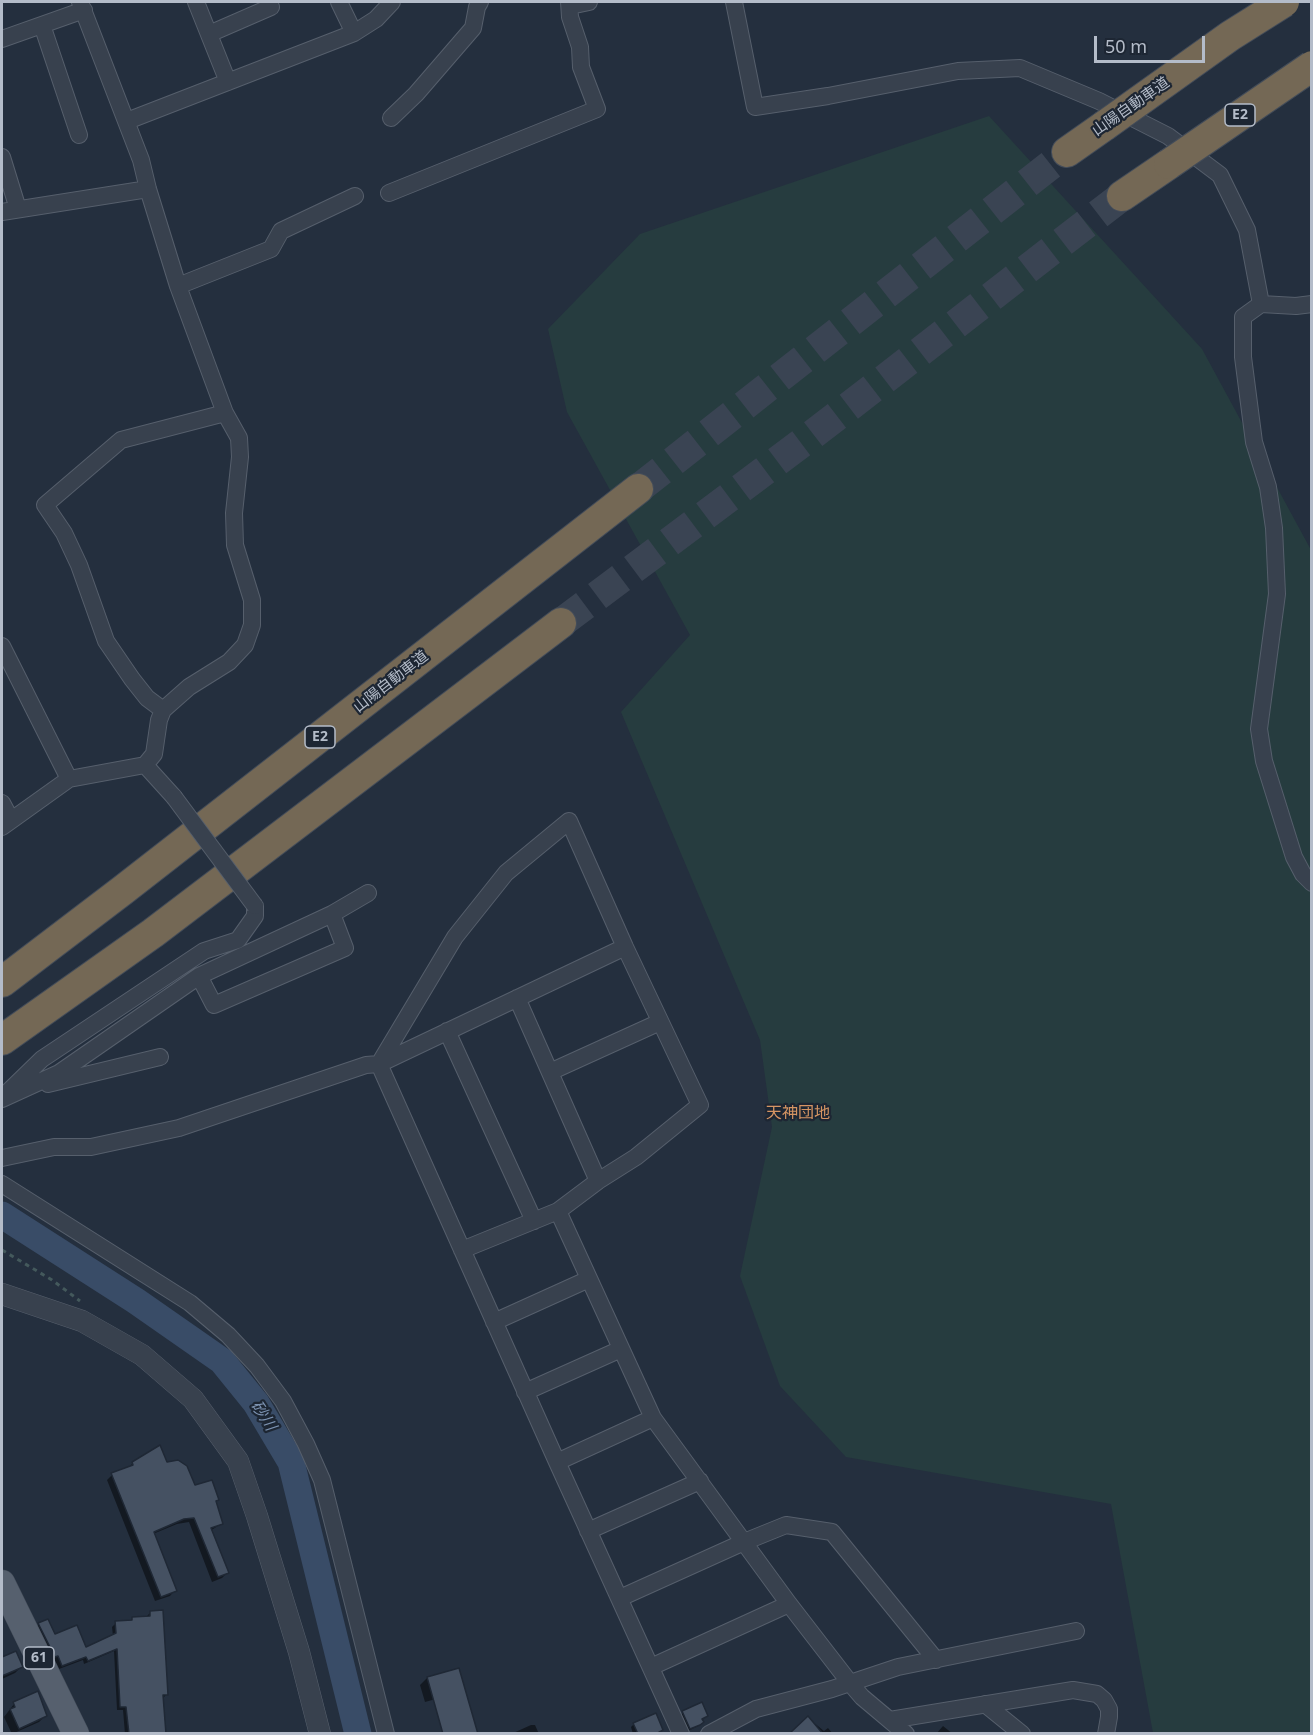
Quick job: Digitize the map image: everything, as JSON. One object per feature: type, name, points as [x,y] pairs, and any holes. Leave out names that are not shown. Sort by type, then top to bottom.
[{"type":"highway","name":"山陽自動車道","points":[[1067,152],[1230,36],[1284,2]]},
{"type":"highway","name":"E2","points":[[1122,196],[1311,66]]},
{"type":"highway","name":"山陽自動車道","points":[[2,982],[133,883],[638,489]]},
{"type":"highway","points":[[2,1040],[153,933],[561,623]]},
{"type":"main road","name":"61","points":[[2,1583],[76,1734]]},
{"type":"street","points":[[196,2],[228,82]]},
{"type":"street","points":[[339,2],[354,33]]},
{"type":"street","points":[[391,118],[416,94],[474,28],[480,2]]},
{"type":"street","points":[[389,194],[597,109],[580,66],[580,47],[570,17],[570,4],[589,2]]},
{"type":"street","points":[[734,2],[755,107],[911,81],[958,70],[1020,68],[1099,101],[1168,136],[1221,175],[1247,230],[1261,304]]},
{"type":"street","points":[[127,121],[354,33],[376,19],[388,3]]},
{"type":"street","points":[[2,39],[42,25],[82,6],[141,160],[178,286],[225,413],[239,438],[240,457],[234,513],[235,545],[252,600],[252,625],[245,645],[229,662],[189,687],[163,710],[159,720],[154,754],[145,765],[69,779],[6,824],[2,803]]},
{"type":"street","points":[[209,34],[271,7]]},
{"type":"street","points":[[42,25],[79,135]]},
{"type":"street","points":[[2,157],[10,210],[148,189]]},
{"type":"street","points":[[178,286],[271,249],[281,231],[355,196]]},
{"type":"street","points":[[1311,304],[1296,306],[1261,304],[1243,317],[1243,357],[1254,442],[1269,487],[1274,528],[1277,594],[1259,729],[1264,761],[1294,857],[1311,883]]},
{"type":"street","points":[[163,710],[147,698],[106,641],[79,565],[64,532],[45,505],[121,440],[225,413]]},
{"type":"street","points":[[2,646],[69,779]]},
{"type":"street","points":[[2,1099],[42,1059],[204,951],[238,940],[255,916],[255,906],[174,797],[145,765]]},
{"type":"street","points":[[379,1064],[455,937],[506,873],[569,821],[625,947],[700,1105],[636,1157],[558,1210],[462,1250]]},
{"type":"street","points":[[2,1099],[59,1073],[199,976],[332,914],[368,893]]},
{"type":"street","points":[[199,976],[214,1005],[345,948],[332,914]]},
{"type":"street","points":[[2,1158],[54,1147],[91,1147],[179,1128],[366,1065],[379,1064],[625,947]]},
{"type":"street","points":[[517,998],[598,1181]]},
{"type":"street","points":[[550,1071],[660,1022]]},
{"type":"street","points":[[447,1031],[534,1221]]},
{"type":"street","points":[[34,1085],[59,1083],[160,1057]]},
{"type":"street","points":[[379,1064],[681,1734]]},
{"type":"street","points":[[2,1185],[190,1303],[236,1343],[257,1366],[283,1401],[322,1480],[386,1734]]},
{"type":"street","points":[[558,1210],[653,1418],[789,1604],[850,1683],[862,1697],[906,1734]]},
{"type":"street","points":[[494,1322],[589,1279]]},
{"type":"street","points":[[2,1294],[82,1321],[142,1355],[193,1399],[238,1461],[299,1652],[320,1734]]},
{"type":"street","points":[[525,1392],[621,1349]]},
{"type":"street","points":[[557,1462],[653,1418]]},
{"type":"street","points":[[588,1530],[700,1481]]},
{"type":"street","points":[[620,1599],[786,1525],[832,1532],[936,1660]]},
{"type":"street","points":[[651,1667],[789,1604]]},
{"type":"street","points":[[709,1734],[756,1709],[850,1683],[897,1667],[1076,1631]]},
{"type":"street","points":[[890,1720],[1065,1691],[1087,1691],[1097,1694],[1109,1708],[1106,1734]]},
{"type":"street","points":[[985,1704],[1022,1734]]},
{"type":"green space","points":[[989,116],[1202,349],[1311,550],[1311,1733],[1153,1733],[1111,1504],[846,1457],[780,1386],[740,1276],[772,1127],[760,1040],[621,712],[690,635],[567,412],[548,329],[640,234]]},
{"type":"building","points":[[160,1445],[167,1462],[178,1460],[187,1466],[195,1485],[212,1480],[219,1500],[216,1501],[223,1524],[211,1528],[229,1573],[218,1577],[194,1518],[184,1519],[154,1532],[177,1591],[161,1597],[111,1473],[133,1465],[132,1462]]},
{"type":"building","points":[[163,1610],[168,1695],[163,1695],[166,1734],[129,1734],[126,1707],[120,1707],[117,1649],[88,1661],[86,1657],[62,1666],[38,1623],[48,1619],[55,1634],[77,1625],[86,1647],[116,1633],[115,1621],[150,1616],[150,1611]]},
{"type":"building","points":[[16,1651],[23,1667],[2,1676],[2,1657]]},
{"type":"building","points":[[459,1668],[478,1734],[443,1734],[427,1677]]},
{"type":"building","points":[[38,1691],[47,1716],[19,1729],[10,1709],[15,1707],[13,1702]]},
{"type":"building","points":[[702,1702],[708,1716],[702,1719],[704,1722],[700,1725],[690,1729],[682,1711]]},
{"type":"building","points":[[656,1713],[663,1730],[656,1734],[638,1734],[633,1723]]},
{"type":"building","points":[[808,1716],[823,1734],[789,1734]]},
{"type":"waterway","name":"砂川","points":[[2,1215],[136,1301],[222,1361],[256,1403],[291,1462],[358,1734]]},
{"type":"tunnel","points":[[638,489],[1067,152]]},
{"type":"tunnel","points":[[561,623],[807,439],[1122,196]]},
{"type":"district","name":"天神団地","points":[[798,1113]]}]
